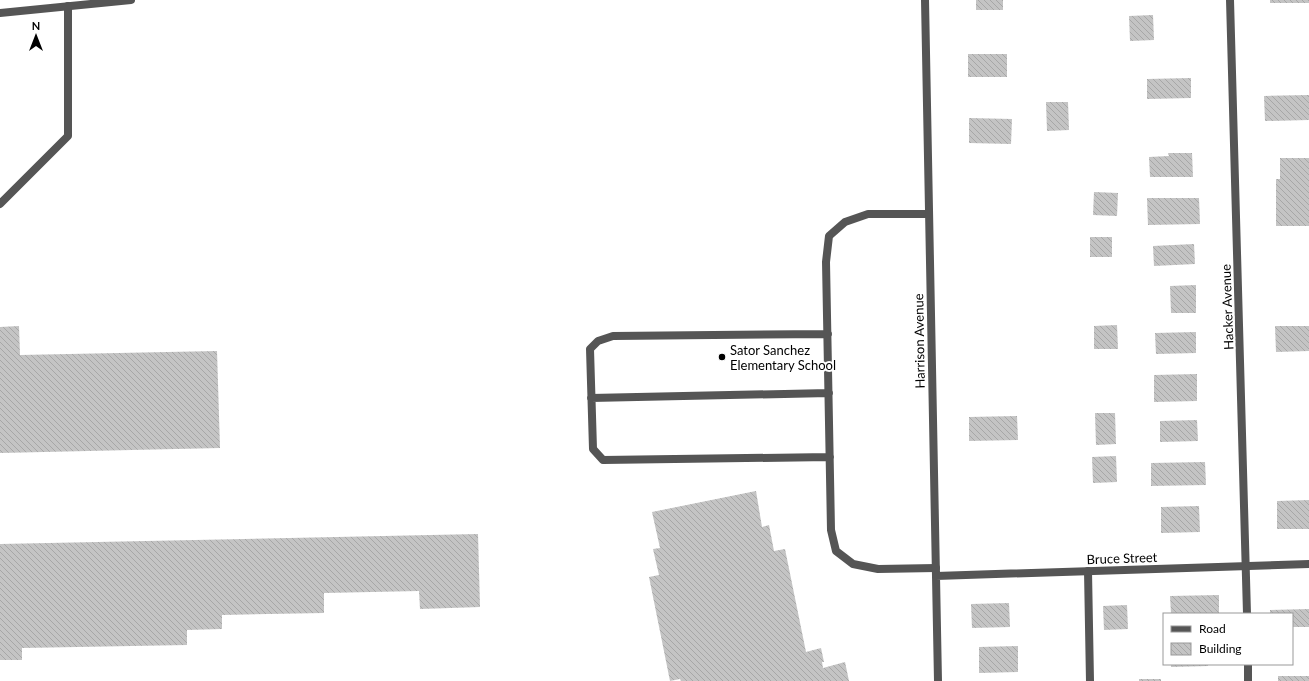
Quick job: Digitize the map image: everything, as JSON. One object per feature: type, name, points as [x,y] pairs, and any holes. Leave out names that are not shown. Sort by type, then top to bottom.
[{"type":"street","points":[[0,13],[68,6],[91,2],[131,0]]},
{"type":"street","name":"Harrison Avenue","points":[[925,0],[938,681]]},
{"type":"street","name":"Hacker Avenue","points":[[1230,0],[1248,613]]},
{"type":"street","points":[[0,204],[68,136],[68,6]]},
{"type":"street","name":"Bruce Street","points":[[929,214],[868,214],[845,222],[830,236],[826,262],[832,530],[836,551],[853,564],[878,569],[936,572],[1088,571],[1309,564]]},
{"type":"street","points":[[828,334],[613,336],[598,340],[590,348],[592,449],[603,460],[830,457]]},
{"type":"street","points":[[591,398],[829,393]]},
{"type":"street","points":[[1088,571],[1090,681]]},
{"type":"street","points":[[1248,665],[1248,681]]},
{"type":"building","points":[[976,0],[1003,0],[1003,10],[976,10]]},
{"type":"building","points":[[1270,0],[1309,0],[1309,3],[1270,3]]},
{"type":"building","points":[[1153,15],[1154,40],[1130,41],[1129,16]]},
{"type":"building","points":[[968,54],[1007,54],[1007,77],[968,77]]},
{"type":"building","points":[[1191,78],[1191,98],[1147,99],[1147,79]]},
{"type":"building","points":[[1309,95],[1309,120],[1265,121],[1264,96]]},
{"type":"building","points":[[1046,102],[1068,102],[1069,130],[1047,131]]},
{"type":"building","points":[[969,118],[1012,119],[1011,144],[969,143]]},
{"type":"building","points":[[1168,153],[1192,153],[1193,177],[1150,177],[1149,157],[1169,156]]},
{"type":"building","points":[[1280,158],[1309,158],[1309,226],[1276,226],[1276,179],[1280,179]]},
{"type":"building","points":[[1094,192],[1118,193],[1117,216],[1093,215]]},
{"type":"building","points":[[1147,198],[1199,198],[1200,224],[1148,225]]},
{"type":"building","points":[[1090,237],[1112,237],[1112,257],[1090,257]]},
{"type":"building","points":[[1194,244],[1195,264],[1154,266],[1153,246]]},
{"type":"building","points":[[1196,285],[1196,313],[1171,313],[1170,286]]},
{"type":"building","points":[[1117,325],[1118,349],[1094,349],[1094,326]]},
{"type":"building","points":[[19,326],[20,355],[217,351],[220,448],[0,453],[0,327]]},
{"type":"building","points":[[1275,326],[1309,326],[1309,351],[1276,352]]},
{"type":"building","points":[[1196,332],[1196,353],[1156,354],[1155,333]]},
{"type":"building","points":[[1197,374],[1197,401],[1154,402],[1154,375]]},
{"type":"building","points":[[1095,413],[1115,413],[1116,444],[1096,445]]},
{"type":"building","points":[[1017,416],[1018,440],[969,441],[969,417]]},
{"type":"building","points":[[1197,420],[1198,441],[1160,442],[1160,421]]},
{"type":"building","points":[[1116,456],[1117,482],[1093,483],[1092,457]]},
{"type":"building","points":[[1205,462],[1206,485],[1151,486],[1151,463]]},
{"type":"building","points":[[756,491],[762,527],[769,525],[774,551],[785,549],[806,652],[821,648],[824,662],[822,662],[823,668],[845,662],[849,681],[681,681],[680,679],[670,681],[649,577],[659,575],[653,549],[660,548],[652,512]]},
{"type":"building","points":[[1309,500],[1309,529],[1277,529],[1277,501]]},
{"type":"building","points":[[1199,506],[1200,532],[1161,533],[1161,507]]},
{"type":"building","points":[[478,534],[480,607],[420,609],[419,591],[324,593],[324,613],[222,615],[222,629],[187,630],[187,645],[22,648],[22,660],[0,660],[0,544]]},
{"type":"building","points":[[1219,595],[1219,613],[1171,613],[1170,596]]},
{"type":"building","points":[[1009,603],[1010,627],[972,628],[971,604]]},
{"type":"building","points":[[1127,605],[1128,629],[1104,630],[1103,606]]},
{"type":"building","points":[[1309,609],[1309,627],[1293,627],[1293,613],[1270,613],[1270,610]]},
{"type":"building","points":[[1018,646],[1018,672],[979,673],[979,647]]},
{"type":"building","points":[[1171,665],[1208,665],[1208,666],[1171,667]]},
{"type":"building","points":[[1278,676],[1309,676],[1309,681],[1278,681]]},
{"type":"building","points":[[1139,679],[1161,679],[1161,681],[1139,681]]},
{"type":"place","name":"Sator Sanchez Elementary School","points":[[722,357]]}]
